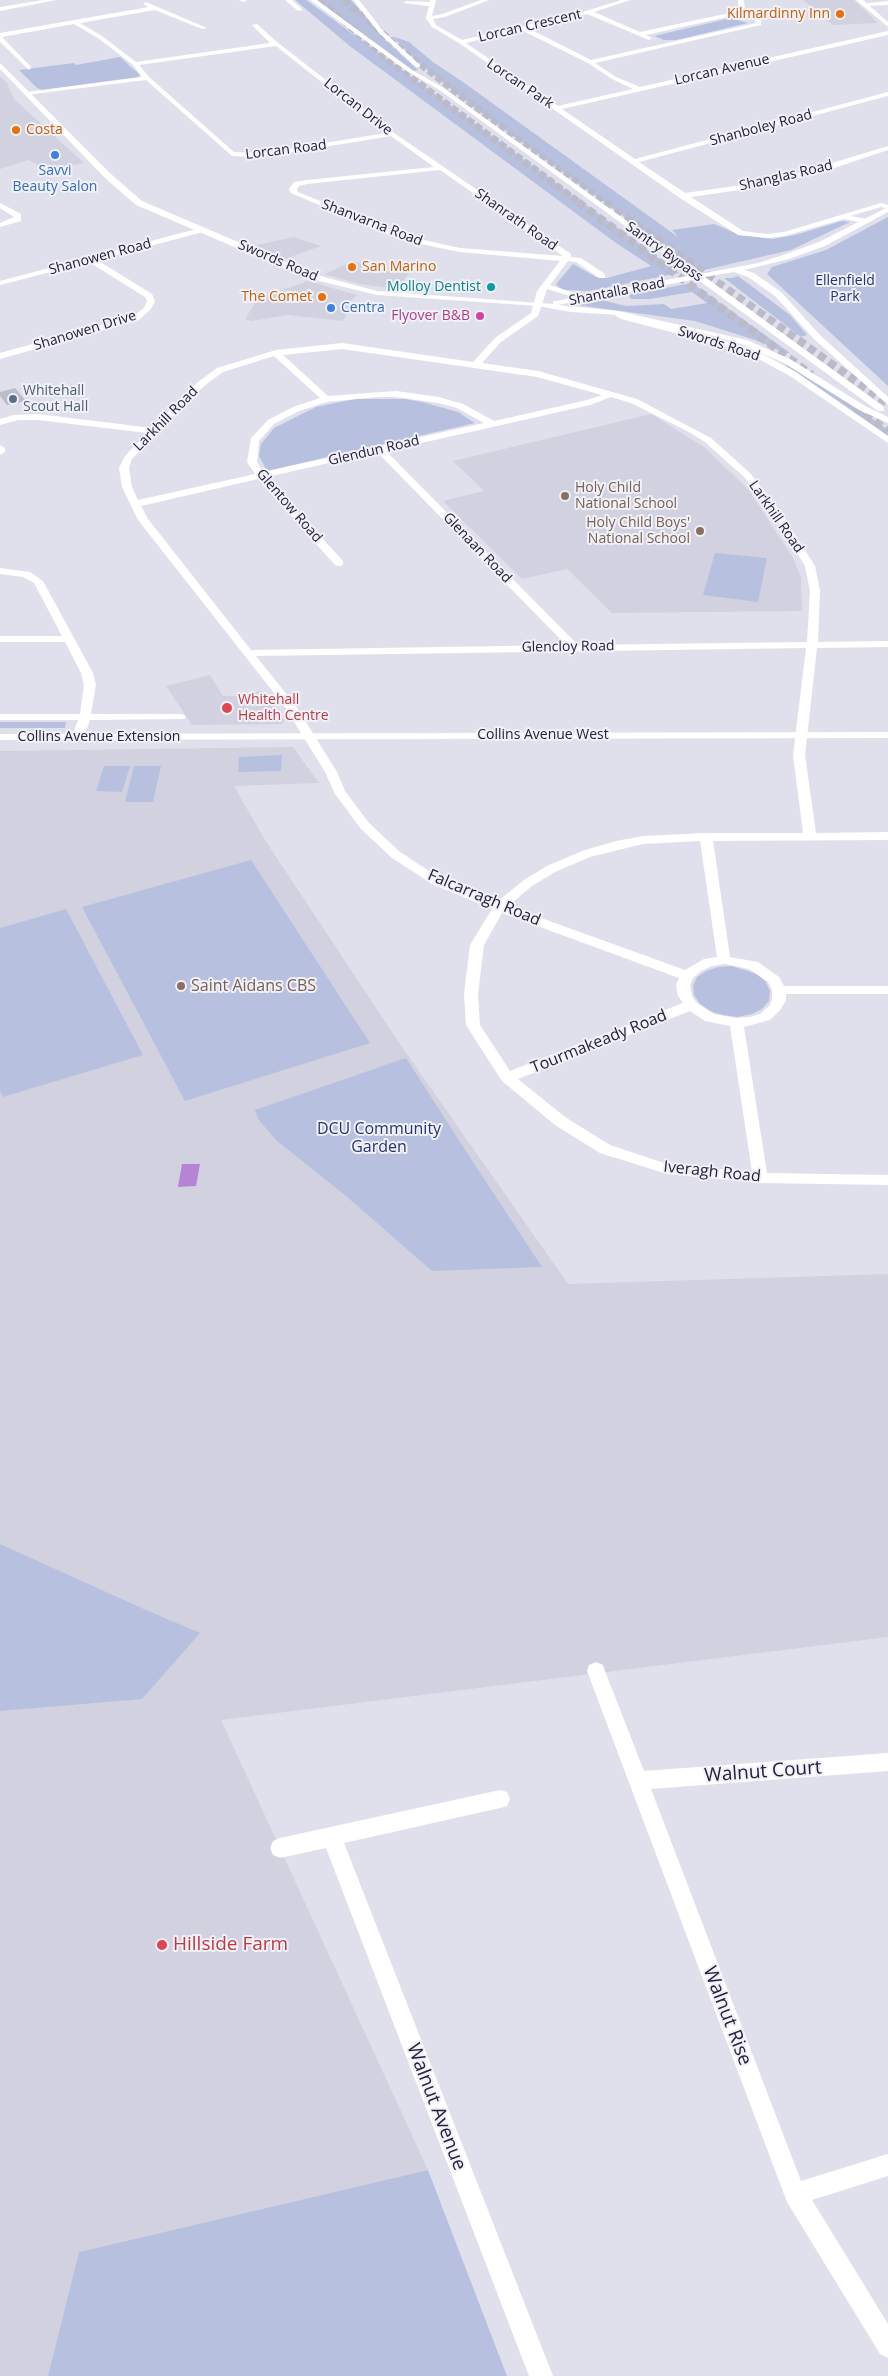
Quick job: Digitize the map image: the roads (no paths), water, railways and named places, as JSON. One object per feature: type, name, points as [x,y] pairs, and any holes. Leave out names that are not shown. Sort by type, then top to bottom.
[{"type":"street","points":[[0,9],[53,0]]},
{"type":"street","points":[[288,0],[300,10]]},
{"type":"street","name":"Santry Bypass","points":[[313,0],[410,71],[440,88]]},
{"type":"street","name":"Santry Bypass","points":[[356,0],[393,45],[440,88],[888,415]]},
{"type":"street","points":[[406,3],[433,2],[429,18],[443,16],[486,0]]},
{"type":"street","name":"Lorcan Crescent","points":[[461,42],[588,12],[627,0]]},
{"type":"street","points":[[741,0],[742,12]]},
{"type":"street","points":[[142,2],[204,28]]},
{"type":"street","points":[[861,2],[888,3]]},
{"type":"street","points":[[861,2],[888,25]]},
{"type":"street","points":[[0,36],[155,8]]},
{"type":"street","points":[[588,12],[666,45]]},
{"type":"street","points":[[590,62],[759,24],[758,19],[742,12],[640,34]]},
{"type":"street","name":"Lorcan Park","points":[[429,18],[434,26],[461,42],[634,162]]},
{"type":"street","name":"Lorcan Road","points":[[76,23],[100,37],[135,64],[147,78],[227,150],[237,156],[263,155],[392,134]]},
{"type":"street","name":"Lorcan Drive","points":[[255,25],[275,44],[392,134],[442,168]]},
{"type":"street","points":[[523,28],[590,62],[614,78],[639,89]]},
{"type":"street","name":"Lorcan Avenue","points":[[556,108],[888,33]]},
{"type":"street","points":[[0,36],[29,68]]},
{"type":"street","points":[[135,64],[275,44]]},
{"type":"street","name":"Swords Road","points":[[0,65],[108,176],[139,203],[310,276],[357,290],[400,295],[538,304],[570,310],[618,313],[716,334],[744,342],[787,361],[862,408],[888,420]]},
{"type":"street","points":[[27,94],[147,78]]},
{"type":"street","name":"Shanboley Road","points":[[634,162],[888,94]]},
{"type":"street","name":"Shanglas Road","points":[[683,196],[764,184],[822,169],[888,148]]},
{"type":"street","points":[[634,162],[728,227],[748,234],[777,235],[844,217],[865,221]]},
{"type":"street","name":"Shanrath Road","points":[[442,168],[568,256],[545,286],[538,304]]},
{"type":"street","name":"Shanvarna Road","points":[[442,168],[307,182],[297,184],[293,189],[295,193],[404,238],[460,250],[578,260],[602,276]]},
{"type":"street","points":[[0,205],[18,216],[18,219],[0,225]]},
{"type":"street","name":"Shantalla Road","points":[[848,214],[888,208]]},
{"type":"street","name":"Shantalla Road","points":[[538,304],[565,302],[772,261],[822,244],[865,221],[872,210]]},
{"type":"street","name":"Shanowen Road","points":[[0,284],[200,230]]},
{"type":"street","name":"Shanowen Drive","points":[[0,356],[136,318],[147,309],[150,296],[90,259]]},
{"type":"street","points":[[758,279],[759,270],[772,261]]},
{"type":"street","points":[[734,270],[758,279],[778,294],[818,337],[888,402]]},
{"type":"street","points":[[545,286],[580,298]]},
{"type":"street","points":[[476,364],[498,340],[535,314],[538,304]]},
{"type":"street","name":"Swords Road","points":[[618,313],[630,319],[720,342],[777,364],[822,392],[888,440]]},
{"type":"street","name":"Larkhill Road","points":[[309,735],[144,520],[126,487],[124,468],[128,458],[152,431],[201,384],[220,370],[276,353],[312,348],[357,347],[538,374],[612,394],[650,407],[708,440],[747,475],[764,496],[810,566],[815,591],[812,646],[806,711],[800,735]]},
{"type":"street","points":[[276,353],[326,399]]},
{"type":"street","name":"Glentow Road","points":[[339,563],[261,477],[252,462],[254,440],[262,430],[282,415],[326,399],[377,394],[415,396],[460,406],[493,424]]},
{"type":"street","name":"Glendun Road","points":[[135,504],[590,402],[612,394]]},
{"type":"street","points":[[0,422],[17,417],[38,417],[152,431]]},
{"type":"street","name":"Glenaan Road","points":[[380,450],[574,647]]},
{"type":"street","points":[[0,571],[26,574],[38,581],[87,673],[90,685],[85,717],[78,737]]},
{"type":"street","points":[[0,639],[68,639]]},
{"type":"street","name":"Glencloy Road","points":[[248,654],[574,647],[888,644]]},
{"type":"street","name":"Collins Avenue Extension","points":[[0,717],[180,717]]},
{"type":"street","name":"Falcarragh Road","points":[[309,735],[331,772],[339,790],[365,826],[396,855],[436,881],[500,907],[687,976]]},
{"type":"street","points":[[800,735],[799,755],[810,836]]},
{"type":"street","name":"Collins Avenue West","points":[[199,736],[888,735]]},
{"type":"street","name":"Collins Avenue Extension","points":[[0,737],[199,736]]},
{"type":"street","name":"Iveragh Road","points":[[888,836],[706,837],[643,840],[616,845],[586,854],[551,869],[528,883],[500,907],[477,945],[471,994],[473,1025],[507,1078],[560,1121],[605,1149],[667,1169],[760,1178],[888,1180]]},
{"type":"street","points":[[706,837],[724,960]]},
{"type":"street","points":[[724,960],[753,965],[766,972],[774,980],[779,990],[779,1000],[774,1009],[764,1017],[752,1022],[736,1023],[710,1018],[691,1005],[684,991],[687,976],[696,968],[709,962],[724,960]]},
{"type":"street","points":[[779,990],[888,990]]},
{"type":"street","name":"Tourmakeady Road","points":[[507,1078],[691,1005]]},
{"type":"street","points":[[736,1023],[760,1178]]},
{"type":"street","name":"Walnut Rise","points":[[596,1671],[795,2194],[888,2346]]},
{"type":"street","name":"Walnut Court","points":[[638,1781],[888,1762]]},
{"type":"street","points":[[280,1848],[500,1798]]},
{"type":"street","name":"Walnut Avenue","points":[[332,1836],[540,2376]]},
{"type":"street","points":[[795,2194],[888,2165]]},
{"type":"tunnel","points":[[320,0],[393,64],[580,203]]},
{"type":"tunnel","points":[[344,0],[397,46],[510,134],[606,203]]},
{"type":"tunnel","points":[[578,202],[812,375]]},
{"type":"tunnel","points":[[605,202],[888,404]]},
{"type":"tunnel","points":[[845,399],[888,431]]},
{"type":"place","name":"Kilmardinny Inn","points":[[840,14]]},
{"type":"place","name":"Costa","points":[[16,130]]},
{"type":"place","name":"Savvi Beauty Salon","points":[[55,155]]},
{"type":"place","name":"San Marino","points":[[352,267]]},
{"type":"place","name":"Molloy Dentist","points":[[491,287]]},
{"type":"place","name":"The Comet","points":[[322,297]]},
{"type":"place","name":"Centra","points":[[331,308]]},
{"type":"place","name":"Flyover B&B","points":[[480,316]]},
{"type":"place","name":"Whitehall Scout Hall","points":[[13,399]]},
{"type":"place","name":"Holy Child National School","points":[[565,496]]},
{"type":"place","name":"Holy Child Boys' National School","points":[[700,531]]},
{"type":"place","name":"Whitehall Health Centre","points":[[227,708]]},
{"type":"place","name":"Saint Aidans CBS","points":[[181,986]]},
{"type":"place","name":"Hillside Farm","points":[[162,1945]]},
{"type":"park label","name":"Ellenfield Park","points":[[845,290]]},
{"type":"park label","name":"DCU Community Garden","points":[[379,1138]]}]
